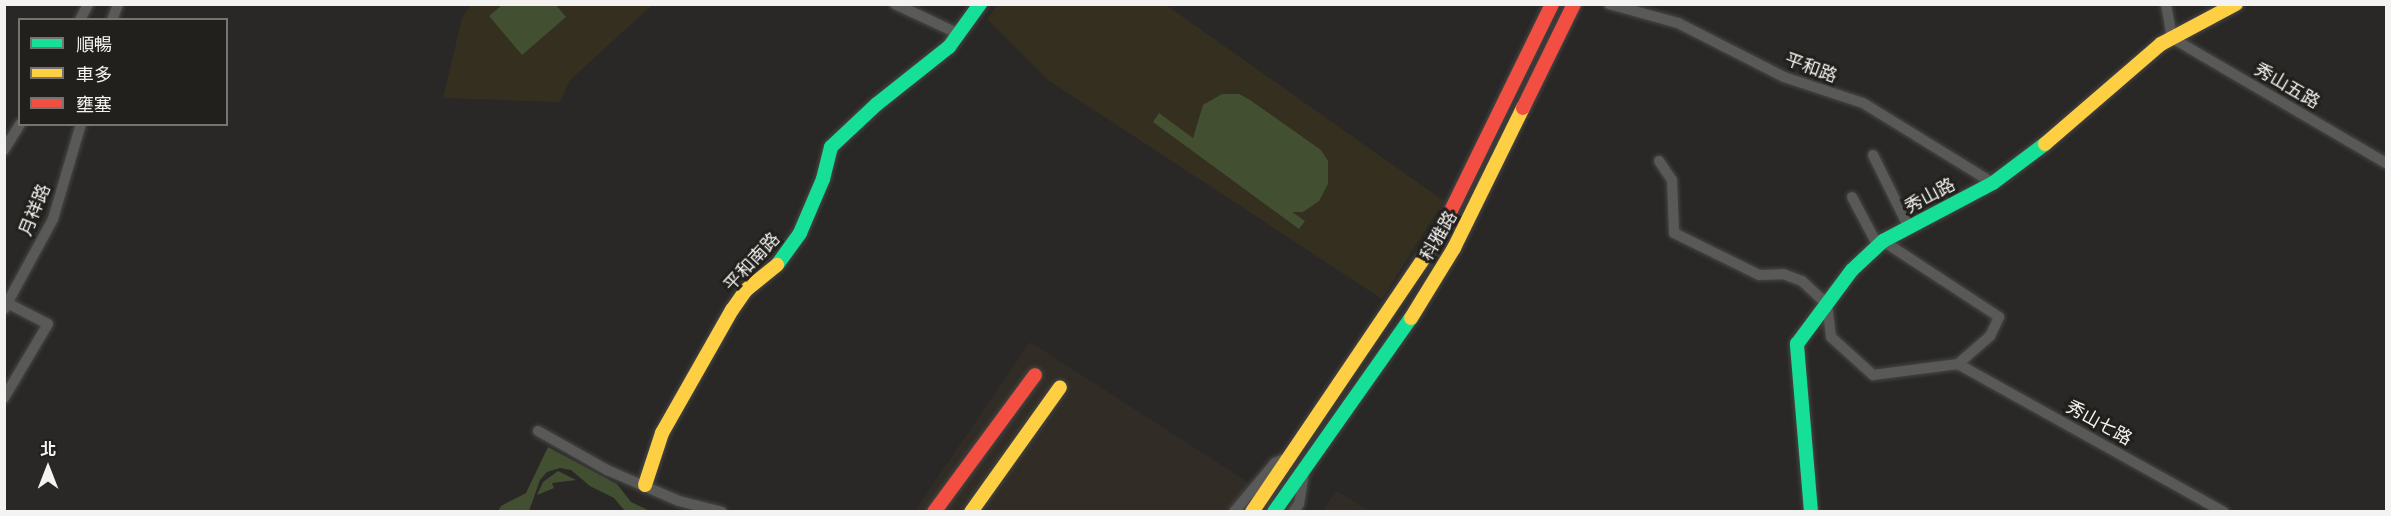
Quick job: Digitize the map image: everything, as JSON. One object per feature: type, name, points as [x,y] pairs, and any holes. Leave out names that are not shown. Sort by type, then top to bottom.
[{"type":"street","points":[[81,18],[88,4]]},
{"type":"street","points":[[895,4],[959,34]]},
{"type":"street","name":"平和南路","points":[[645,485],[662,433],[732,310],[746,290],[771,273],[800,233],[823,179],[831,147],[877,104],[949,47],[980,4]]},
{"type":"street","name":"科雅路","points":[[1252,512],[1440,235],[1552,4]]},
{"type":"street","name":"科雅路","points":[[1274,512],[1454,249],[1574,4]]},
{"type":"street","name":"平和路","points":[[1609,4],[1678,23],[1784,77],[1863,103],[1993,183]]},
{"type":"street","points":[[2166,4],[2172,38]]},
{"type":"street","name":"秀山路","points":[[1811,512],[1797,344],[1852,270],[1881,244],[1993,183],[2172,38],[2236,4]]},
{"type":"street","name":"秀山五路","points":[[2172,38],[2386,163]]},
{"type":"street","name":"月祥路","points":[[4,398],[48,324],[6,306],[53,219],[80,126]]},
{"type":"street","points":[[4,150],[9,132]]},
{"type":"street","points":[[1873,155],[1909,228]]},
{"type":"street","points":[[1659,162],[1672,180],[1674,233],[1759,274],[1783,274],[1802,281],[1827,304],[1831,338],[1873,375],[1958,364],[1989,336],[1999,317],[1881,244],[1852,197]]},
{"type":"street","name":"秀山七路","points":[[1958,364],[2224,512]]},
{"type":"street","points":[[934,512],[1035,375]]},
{"type":"street","points":[[971,512],[1060,387]]},
{"type":"street","points":[[538,431],[607,470],[679,501],[722,512]]},
{"type":"street","name":"科雅路","points":[[1234,512],[1275,463],[1291,455]]},
{"type":"street","name":"科雅路","points":[[1293,512],[1299,504],[1305,469]]},
{"type":"shaded area","points":[[471,5],[652,5],[570,80],[560,102],[443,98],[462,18]]},
{"type":"shaded area","points":[[997,5],[1166,5],[1444,201],[1382,299],[1048,80],[987,19]]},
{"type":"shaded area","points":[[1030,342],[1293,511],[914,512]]},
{"type":"shaded area","points":[[1337,491],[1369,511],[1322,511]]},
{"type":"green space","points":[[502,5],[556,5],[566,17],[522,55],[489,16]]},
{"type":"green space","points":[[1222,94],[1239,94],[1250,100],[1321,150],[1328,161],[1328,184],[1319,201],[1303,212],[1292,212],[1305,221],[1299,229],[1153,122],[1159,113],[1193,138],[1203,105]]},
{"type":"green space","points":[[548,447],[617,484],[631,502],[650,511],[625,511],[614,498],[590,486],[571,470],[560,468],[547,472],[540,480],[529,511],[498,511],[501,506],[526,493]]},
{"type":"green space","points":[[558,471],[576,480],[552,483],[554,488],[537,495],[543,482]]},
{"type":"traffic: fast","points":[[777,265],[800,233],[823,179],[831,147],[877,104],[949,47],[980,4]]},
{"type":"traffic: fast","points":[[1811,512],[1797,344],[1852,270],[1883,241],[1993,183],[2045,144]]},
{"type":"traffic: fast","points":[[1274,512],[1411,318]]},
{"type":"traffic: slow","points":[[2045,144],[2161,44],[2236,4]]},
{"type":"traffic: slow","points":[[1411,318],[1454,248],[1523,108]]},
{"type":"traffic: slow","points":[[1252,512],[1438,237]]},
{"type":"traffic: slow","points":[[645,485],[662,433],[732,310],[746,290],[777,265]]},
{"type":"traffic: slow","points":[[971,512],[1060,387]]},
{"type":"traffic: jam","points":[[1438,237],[1552,4]]},
{"type":"traffic: jam","points":[[1523,108],[1574,4]]},
{"type":"traffic: jam","points":[[934,512],[1035,375]]}]
